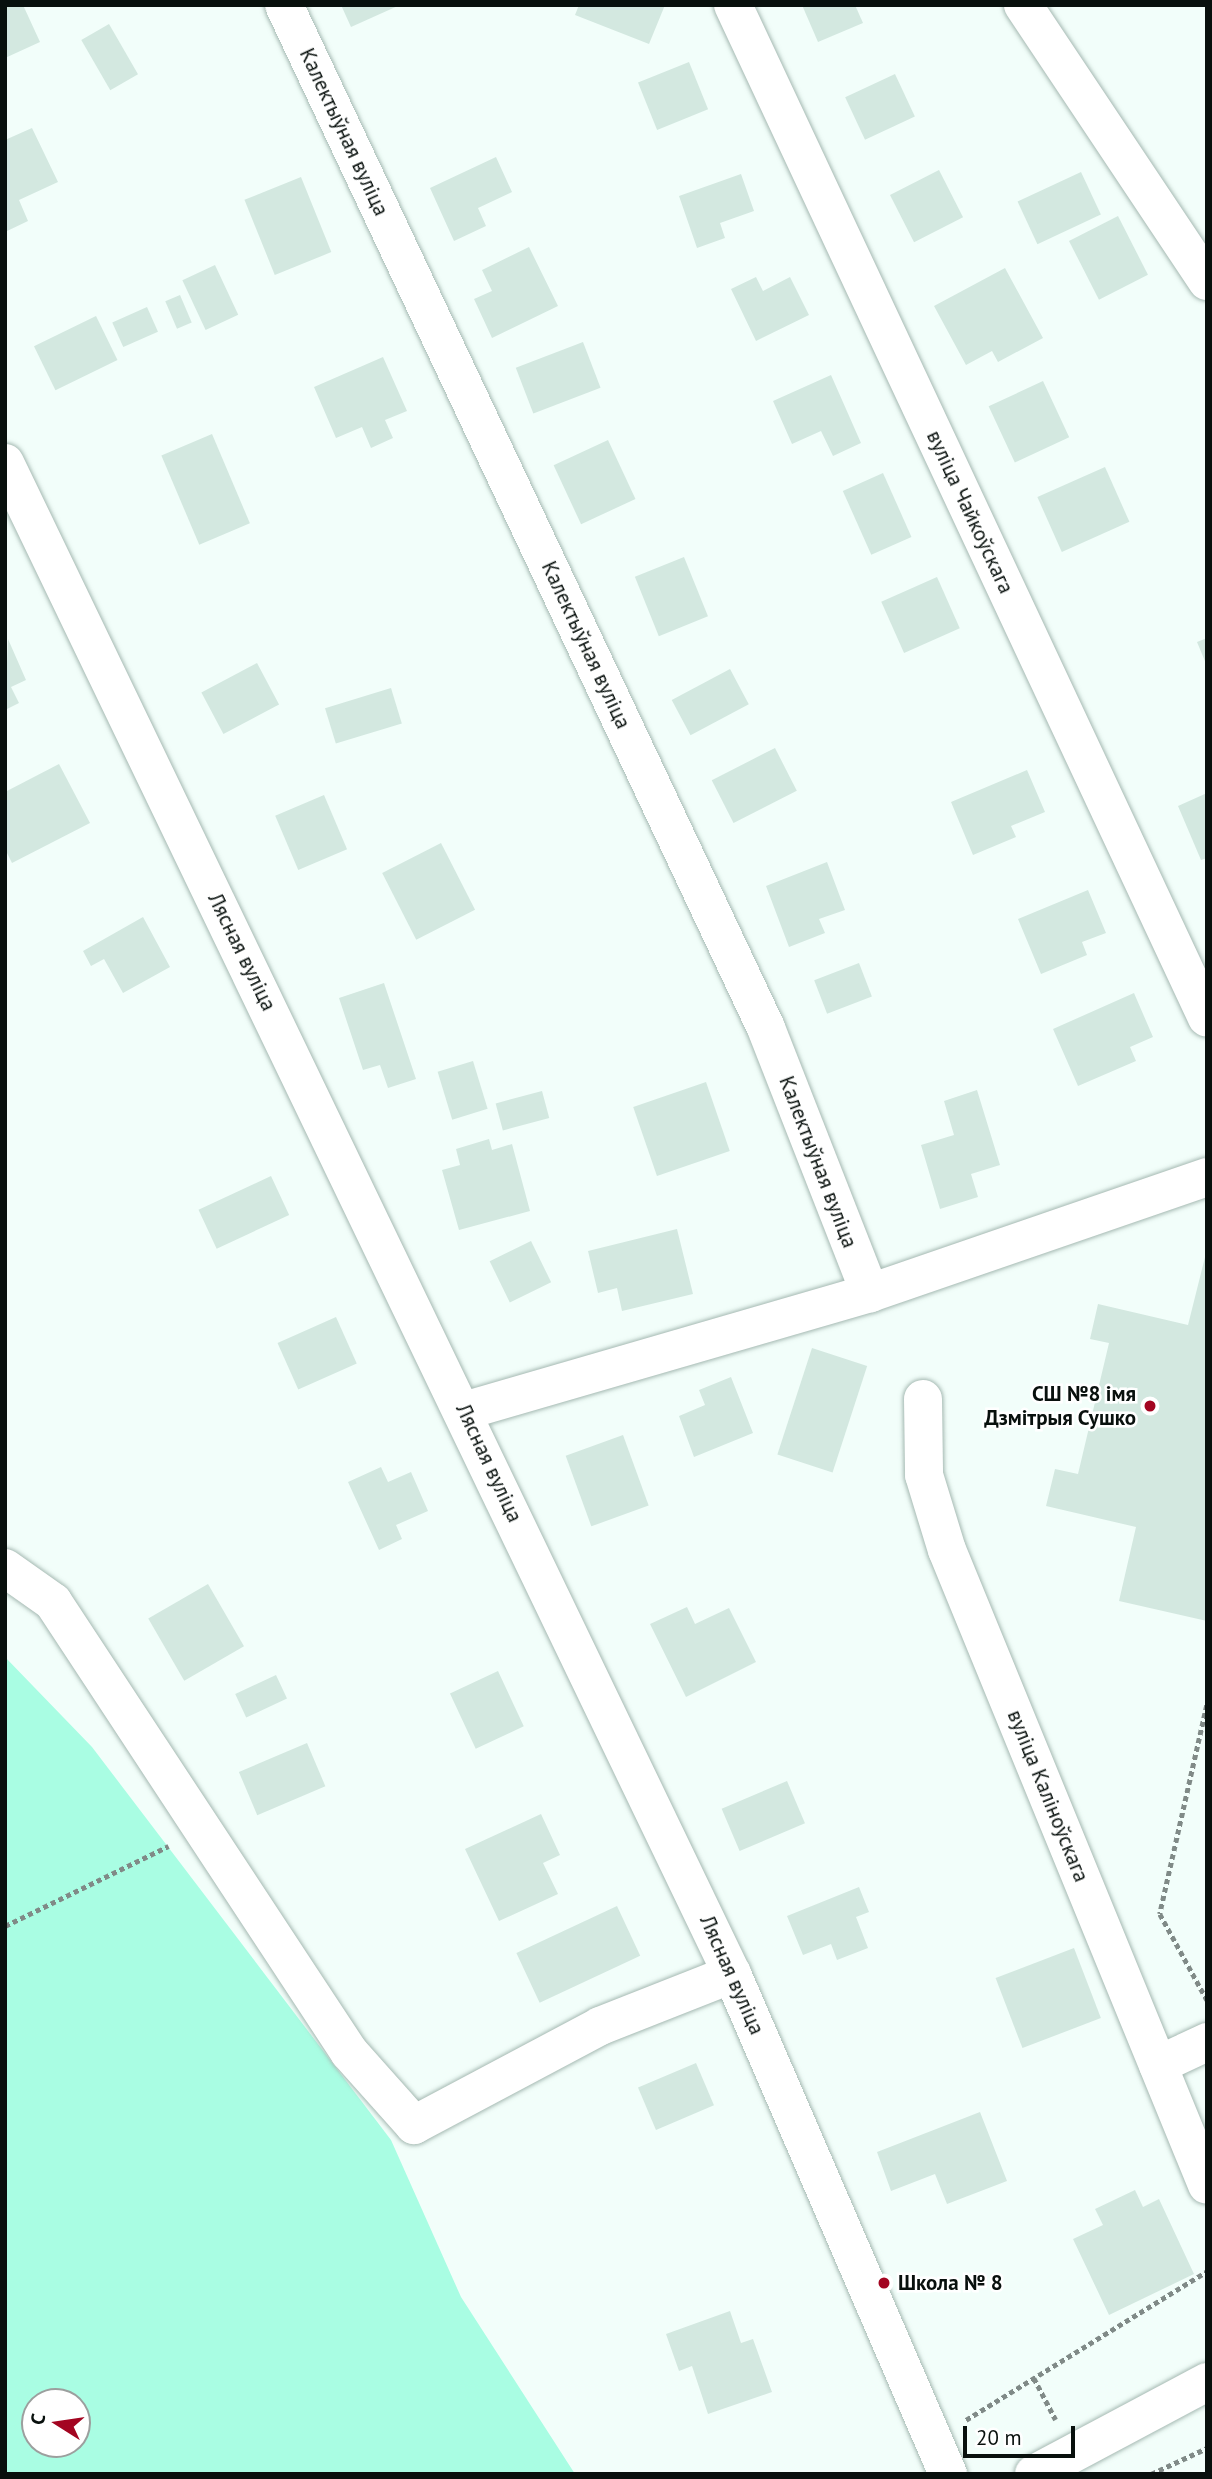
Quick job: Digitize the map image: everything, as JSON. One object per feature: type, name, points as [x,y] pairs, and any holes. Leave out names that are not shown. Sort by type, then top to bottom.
[{"type":"street","name":"Калектыўная вуліца","points":[[284,5],[766,1028],[870,1293]]},
{"type":"street","name":"вуліца Чайкоўскага","points":[[733,5],[1207,1018]]},
{"type":"street","points":[[1023,5],[1207,281]]},
{"type":"street","name":"Лясная вуліца","points":[[5,463],[464,1410],[733,1974],[941,2457]]},
{"type":"street","points":[[464,1410],[870,1293],[1207,1177]]},
{"type":"street","name":"вуліца Каліноўскага","points":[[923,1399],[924,1475],[947,1550],[1207,2185]]},
{"type":"street","points":[[5,1568],[53,1602],[349,2052],[414,2125],[600,2026],[733,1974]]},
{"type":"street","points":[[1158,2065],[1207,2042]]},
{"type":"street","points":[[1034,2474],[1207,2382]]},
{"type":"path","points":[[1207,1705],[1160,1914],[1207,2000]]},
{"type":"path","points":[[5,1926],[202,1830]]},
{"type":"path","points":[[941,2457],[1207,2271]]},
{"type":"path","points":[[1152,2474],[1207,2448]]},
{"type":"green space","points":[[5,1657],[92,1747],[391,2140],[461,2297],[575,2474],[5,2474]]},
{"type":"building","points":[[5,5],[23,5],[40,42],[5,58]]},
{"type":"building","points":[[341,5],[400,5],[351,27]]},
{"type":"building","points":[[579,5],[665,5],[649,44],[575,15]]},
{"type":"building","points":[[802,5],[855,5],[863,23],[818,42]]},
{"type":"building","points":[[109,24],[138,74],[110,90],[81,40]]},
{"type":"building","points":[[689,62],[708,109],[657,130],[638,83]]},
{"type":"building","points":[[895,74],[915,117],[865,140],[845,97]]},
{"type":"building","points":[[32,128],[58,182],[19,200],[28,221],[5,232],[5,140]]},
{"type":"building","points":[[496,157],[512,192],[478,208],[486,226],[454,241],[430,188]]},
{"type":"building","points":[[939,170],[963,217],[914,242],[890,195]]},
{"type":"building","points":[[1081,172],[1101,215],[1037,244],[1018,202]]},
{"type":"building","points":[[741,174],[754,211],[720,223],[725,238],[697,248],[679,196]]},
{"type":"building","points":[[301,177],[331,252],[275,275],[244,200]]},
{"type":"building","points":[[1118,216],[1148,275],[1099,300],[1069,241]]},
{"type":"building","points":[[529,247],[558,306],[492,338],[474,299],[492,291],[482,270]]},
{"type":"building","points":[[215,265],[238,315],[206,330],[182,280]]},
{"type":"building","points":[[1005,268],[1043,338],[998,362],[992,351],[966,365],[934,306]]},
{"type":"building","points":[[756,277],[763,291],[790,277],[809,315],[756,341],[731,289]]},
{"type":"building","points":[[180,295],[192,323],[177,329],[165,301]]},
{"type":"building","points":[[147,307],[158,332],[123,347],[112,322]]},
{"type":"building","points":[[96,316],[117,360],[55,390],[34,346]]},
{"type":"building","points":[[583,342],[601,388],[533,414],[516,368]]},
{"type":"building","points":[[383,357],[407,411],[385,420],[393,438],[371,448],[362,427],[336,438],[314,387]]},
{"type":"building","points":[[831,375],[861,443],[833,456],[821,431],[792,444],[773,401]]},
{"type":"building","points":[[1043,381],[1069,437],[1015,463],[989,406]]},
{"type":"building","points":[[212,434],[250,523],[199,545],[161,455]]},
{"type":"building","points":[[608,440],[635,499],[581,524],[554,465]]},
{"type":"building","points":[[1105,467],[1129,522],[1062,552],[1037,497]]},
{"type":"building","points":[[883,473],[911,537],[871,555],[843,491]]},
{"type":"building","points":[[684,557],[708,616],[659,636],[635,577]]},
{"type":"building","points":[[937,577],[960,628],[904,653],[881,602]]},
{"type":"building","points":[[1207,638],[1207,666],[1197,642]]},
{"type":"building","points":[[8,639],[26,680],[11,687],[19,703],[5,710]]},
{"type":"building","points":[[257,663],[279,704],[223,734],[201,693]]},
{"type":"building","points":[[730,669],[749,704],[691,735],[672,700]]},
{"type":"building","points":[[391,688],[402,723],[336,744],[325,708]]},
{"type":"building","points":[[775,748],[797,791],[734,823],[712,780]]},
{"type":"building","points":[[59,764],[90,823],[12,863],[5,849],[5,792]]},
{"type":"building","points":[[1027,770],[1045,812],[1011,826],[1016,837],[973,855],[951,802]]},
{"type":"building","points":[[1207,793],[1207,858],[1201,860],[1178,806]]},
{"type":"building","points":[[324,795],[347,849],[298,870],[275,816]]},
{"type":"building","points":[[441,843],[475,910],[416,940],[382,873]]},
{"type":"building","points":[[827,862],[845,910],[819,919],[825,933],[789,947],[766,886]]},
{"type":"building","points":[[1088,890],[1106,933],[1082,942],[1087,955],[1041,974],[1018,919]]},
{"type":"building","points":[[143,917],[170,967],[123,993],[104,959],[91,966],[83,951]]},
{"type":"building","points":[[859,963],[872,997],[827,1014],[814,980]]},
{"type":"building","points":[[384,983],[416,1079],[388,1088],[380,1065],[363,1070],[339,998]]},
{"type":"building","points":[[1134,993],[1153,1037],[1130,1047],[1136,1061],[1078,1086],[1053,1029]]},
{"type":"building","points":[[473,1061],[488,1109],[452,1120],[438,1072]]},
{"type":"building","points":[[706,1082],[730,1151],[657,1176],[633,1107]]},
{"type":"building","points":[[977,1090],[1000,1165],[971,1174],[978,1197],[940,1209],[921,1145],[954,1135],[944,1101]]},
{"type":"building","points":[[542,1091],[549,1118],[503,1130],[496,1103]]},
{"type":"building","points":[[489,1139],[492,1150],[512,1144],[530,1211],[459,1230],[442,1170],[460,1165],[456,1149]]},
{"type":"building","points":[[271,1176],[289,1215],[217,1249],[198,1210]]},
{"type":"building","points":[[677,1229],[693,1294],[622,1311],[617,1288],[598,1293],[588,1251]]},
{"type":"building","points":[[531,1241],[551,1282],[510,1303],[490,1261]]},
{"type":"building","name":"СШ №8 імя Дзмітрыя Сушко","points":[[1207,1249],[1207,1621],[1119,1601],[1136,1527],[1046,1506],[1055,1469],[1078,1474],[1109,1343],[1090,1339],[1098,1304],[1188,1325]]},
{"type":"building","points":[[336,1317],[357,1364],[298,1390],[278,1343]]},
{"type":"building","points":[[812,1348],[867,1366],[833,1472],[777,1455]]},
{"type":"building","points":[[731,1377],[753,1433],[694,1457],[679,1416],[705,1405],[699,1390]]},
{"type":"building","points":[[623,1435],[649,1505],[591,1526],[566,1456]]},
{"type":"building","points":[[381,1467],[388,1482],[411,1472],[428,1511],[396,1525],[402,1539],[379,1550],[348,1482]]},
{"type":"building","points":[[208,1584],[244,1646],[184,1681],[148,1618]]},
{"type":"building","points":[[687,1607],[695,1624],[729,1608],[756,1662],[686,1697],[650,1624]]},
{"type":"building","points":[[498,1671],[524,1726],[476,1749],[450,1693]]},
{"type":"building","points":[[276,1675],[287,1699],[246,1718],[235,1694]]},
{"type":"building","points":[[307,1743],[325,1786],[257,1815],[239,1772]]},
{"type":"building","points":[[787,1781],[805,1823],[740,1851],[722,1809]]},
{"type":"building","points":[[541,1814],[560,1855],[543,1863],[558,1894],[499,1921],[465,1849]]},
{"type":"building","points":[[859,1887],[869,1912],[856,1917],[868,1948],[837,1960],[831,1944],[803,1955],[787,1916]]},
{"type":"building","points":[[617,1906],[640,1956],[540,2003],[516,1953]]},
{"type":"building","points":[[1074,1948],[1101,2018],[1022,2048],[996,1978]]},
{"type":"building","points":[[696,2063],[714,2105],[656,2130],[638,2088]]},
{"type":"building","points":[[980,2112],[1007,2181],[947,2204],[935,2174],[891,2191],[877,2152]]},
{"type":"building","points":[[1135,2190],[1143,2207],[1159,2199],[1194,2274],[1109,2315],[1073,2239],[1103,2225],[1095,2209]]},
{"type":"building","points":[[730,2311],[741,2343],[753,2339],[772,2392],[708,2414],[692,2366],[679,2371],[666,2334]]},
{"type":"place","name":"СШ №8 імя Дзмітрыя Сушко","points":[[1150,1406]]},
{"type":"place","name":"Школа № 8","points":[[884,2283]]}]
